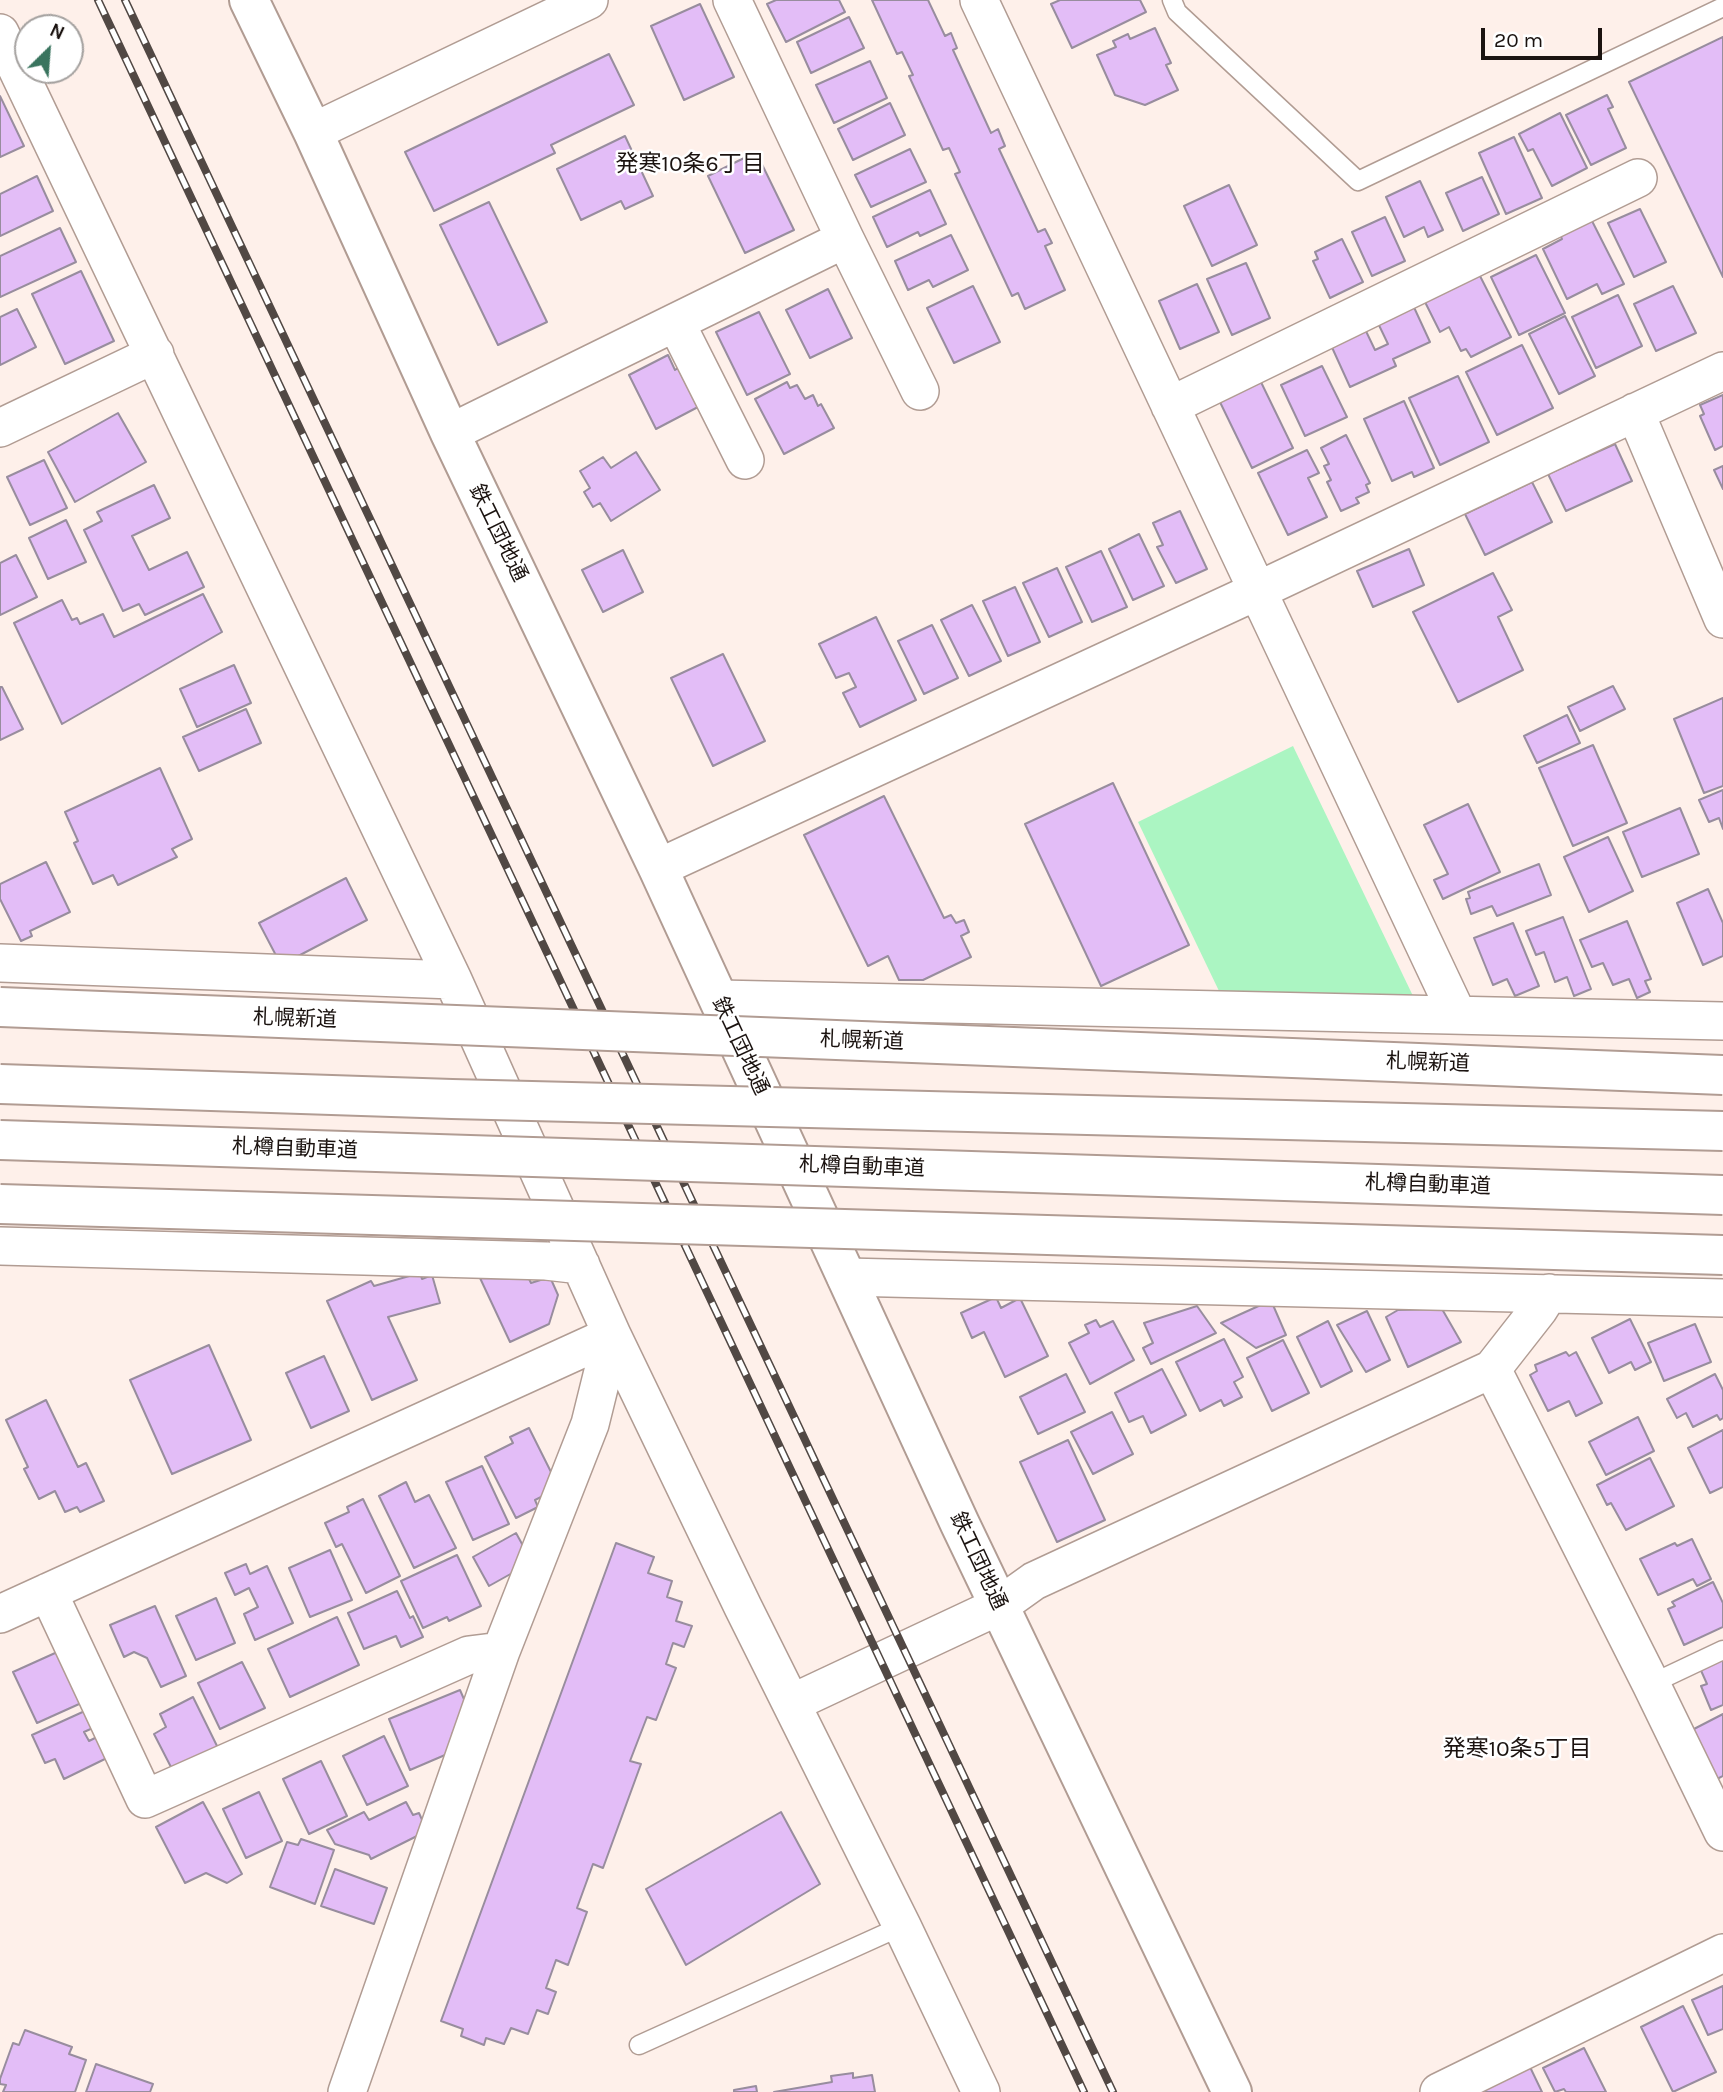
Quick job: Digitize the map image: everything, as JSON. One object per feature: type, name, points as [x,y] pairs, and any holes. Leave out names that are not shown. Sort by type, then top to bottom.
[{"type":"main road","name":"鉄工団地通","points":[[249,0],[313,132],[450,433],[658,868],[999,1606],[1232,2092]]},
{"type":"main road","name":"札幌新道","points":[[0,1007],[1723,1075]]},
{"type":"main road","points":[[0,1084],[452,1099],[1723,1131]]},
{"type":"main road","name":"札樽自動車道","points":[[0,1140],[1723,1195]]},
{"type":"main road","points":[[0,1204],[1723,1255]]},
{"type":"street","points":[[313,132],[589,0]]},
{"type":"street","points":[[732,0],[920,391]]},
{"type":"street","points":[[979,0],[1457,1014]]},
{"type":"street","points":[[0,33],[453,980],[612,1335],[981,2092]]},
{"type":"street","points":[[1170,405],[1638,178]]},
{"type":"street","points":[[450,433],[845,239]]},
{"type":"street","points":[[676,323],[745,460]]},
{"type":"street","points":[[0,428],[155,354]]},
{"type":"street","points":[[658,868],[1723,371]]},
{"type":"street","points":[[1635,412],[1723,619]]},
{"type":"street","points":[[0,963],[453,980]]},
{"type":"street","points":[[719,999],[1723,1021]]},
{"type":"street","points":[[0,1245],[546,1261],[582,1265]]},
{"type":"street","points":[[846,1277],[1723,1298]]},
{"type":"street","points":[[792,1703],[999,1606],[1034,1581],[1492,1369],[1549,1293]]},
{"type":"street","points":[[0,1614],[612,1335]]},
{"type":"street","points":[[347,2092],[501,1651],[590,1424],[612,1335]]},
{"type":"street","points":[[1492,1369],[1722,1828]]},
{"type":"street","points":[[48,1592],[145,1799],[469,1655],[501,1651]]},
{"type":"street","points":[[1439,2092],[1723,1953]]},
{"type":"lane","points":[[1172,0],[1177,12],[1358,181],[1723,7]]},
{"type":"lane","points":[[1651,1684],[1723,1650]]},
{"type":"lane","points":[[639,2045],[902,1926]]},
{"type":"green space","points":[[1293,746],[1413,996],[1219,991],[1138,822]]},
{"type":"building","points":[[776,0],[839,0],[845,12],[786,42],[767,4]]},
{"type":"building","points":[[872,0],[928,0],[945,36],[951,33],[957,48],[953,50],[991,133],[998,129],[1005,146],[999,149],[1038,232],[1045,229],[1052,243],[1045,246],[1065,290],[1025,309],[1018,293],[1012,296],[955,174],[960,172],[949,148],[943,150],[909,76],[913,75],[902,52],[897,54]]},
{"type":"building","points":[[1060,0],[1140,0],[1146,12],[1072,48],[1051,4]]},
{"type":"building","points":[[700,4],[734,77],[684,100],[651,26]]},
{"type":"building","points":[[849,17],[864,48],[811,73],[797,42]]},
{"type":"building","points":[[1155,28],[1171,63],[1166,65],[1178,90],[1145,105],[1115,95],[1097,55],[1116,47],[1113,41],[1128,34],[1130,39]]},
{"type":"building","points":[[1723,37],[1723,277],[1629,82]]},
{"type":"building","points":[[609,54],[634,105],[551,145],[555,153],[434,211],[405,152]]},
{"type":"building","points":[[870,61],[887,98],[834,123],[816,85]]},
{"type":"building","points":[[1607,95],[1613,107],[1608,109],[1626,148],[1591,165],[1566,115]]},
{"type":"building","points":[[0,96],[24,146],[0,157]]},
{"type":"building","points":[[890,103],[905,135],[853,160],[838,129]]},
{"type":"building","points":[[1560,113],[1587,168],[1552,186],[1533,149],[1528,151],[1519,134]]},
{"type":"building","points":[[625,136],[653,196],[625,209],[621,201],[581,220],[557,169]]},
{"type":"building","points":[[1514,137],[1542,198],[1506,214],[1479,153]]},
{"type":"building","points":[[910,149],[926,182],[871,207],[855,175]]},
{"type":"building","points":[[756,152],[794,230],[745,253],[708,176]]},
{"type":"building","points":[[37,176],[53,211],[0,236],[0,194]]},
{"type":"building","points":[[1482,177],[1499,214],[1463,231],[1446,193]]},
{"type":"building","points":[[1420,181],[1443,230],[1428,237],[1424,227],[1404,237],[1386,197]]},
{"type":"building","points":[[1229,185],[1257,245],[1212,266],[1184,206]]},
{"type":"building","points":[[930,190],[946,224],[920,236],[918,232],[887,247],[873,217]]},
{"type":"building","points":[[489,202],[547,322],[498,345],[440,225]]},
{"type":"building","points":[[1640,209],[1666,262],[1634,277],[1608,223]]},
{"type":"building","points":[[1385,217],[1405,261],[1372,276],[1352,232]]},
{"type":"building","points":[[1591,219],[1624,284],[1602,294],[1597,284],[1567,299],[1543,249],[1562,239],[1560,234]]},
{"type":"building","points":[[60,228],[76,262],[0,297],[0,256]]},
{"type":"building","points":[[951,235],[968,270],[933,287],[929,280],[908,290],[895,261]]},
{"type":"building","points":[[1342,239],[1363,282],[1330,298],[1313,261],[1318,259],[1315,252]]},
{"type":"building","points":[[1536,255],[1565,313],[1519,335],[1491,277]]},
{"type":"building","points":[[1246,263],[1270,318],[1232,335],[1207,279]]},
{"type":"building","points":[[81,271],[114,341],[65,364],[32,294]]},
{"type":"building","points":[[1479,274],[1511,337],[1471,357],[1466,349],[1461,351],[1449,327],[1440,332],[1425,302]]},
{"type":"building","points":[[1197,284],[1219,332],[1180,349],[1159,301]]},
{"type":"building","points":[[973,286],[1000,342],[954,363],[927,308]]},
{"type":"building","points":[[1673,286],[1696,333],[1656,351],[1634,304]]},
{"type":"building","points":[[828,289],[852,338],[810,358],[786,310]]},
{"type":"building","points":[[1618,295],[1642,346],[1596,368],[1572,317]]},
{"type":"building","points":[[1412,303],[1430,342],[1393,359],[1396,366],[1350,387],[1330,343],[1364,327],[1375,350],[1388,344],[1376,319]]},
{"type":"building","points":[[17,309],[36,347],[0,365],[0,317]]},
{"type":"building","points":[[759,312],[790,374],[747,395],[716,332]]},
{"type":"building","points":[[1565,316],[1595,376],[1559,394],[1529,334]]},
{"type":"building","points":[[1522,345],[1553,408],[1497,435],[1466,372]]},
{"type":"building","points":[[668,355],[675,370],[678,368],[698,407],[656,429],[629,375]]},
{"type":"building","points":[[1322,366],[1347,417],[1305,436],[1281,385]]},
{"type":"building","points":[[1458,376],[1489,442],[1440,465],[1409,398]]},
{"type":"building","points":[[1259,378],[1293,448],[1252,468],[1218,398]]},
{"type":"building","points":[[787,382],[790,388],[797,385],[805,399],[813,395],[834,428],[784,454],[755,399]]},
{"type":"building","points":[[1723,395],[1723,446],[1715,450],[1700,416],[1704,414],[1700,405]]},
{"type":"building","points":[[1404,401],[1434,468],[1414,477],[1412,472],[1392,481],[1364,419]]},
{"type":"building","points":[[118,413],[146,462],[75,502],[48,452]]},
{"type":"building","points":[[1346,435],[1370,483],[1366,485],[1369,492],[1356,498],[1359,503],[1341,511],[1327,482],[1331,480],[1324,466],[1329,464],[1321,448]]},
{"type":"building","points":[[1615,444],[1632,481],[1566,511],[1548,474]]},
{"type":"building","points":[[1307,450],[1319,473],[1308,478],[1327,517],[1288,535],[1258,473]]},
{"type":"building","points":[[636,452],[660,490],[611,521],[600,503],[593,507],[584,492],[590,488],[580,471],[603,457],[611,468]]},
{"type":"building","points":[[44,460],[67,508],[30,525],[7,477]]},
{"type":"building","points":[[1723,466],[1723,489],[1714,470]]},
{"type":"building","points":[[1532,482],[1552,522],[1485,555],[1465,514]]},
{"type":"building","points":[[154,485],[170,518],[132,536],[149,570],[187,552],[204,587],[145,615],[139,604],[123,611],[84,530],[102,521],[97,512]]},
{"type":"building","points":[[1180,511],[1207,569],[1176,583],[1157,547],[1163,545],[1153,523]]},
{"type":"building","points":[[66,520],[86,562],[48,579],[29,538]]},
{"type":"building","points":[[1139,534],[1164,586],[1133,600],[1109,549]]},
{"type":"building","points":[[1409,549],[1424,585],[1373,607],[1357,571]]},
{"type":"building","points":[[623,550],[643,592],[603,612],[582,570]]},
{"type":"building","points":[[1101,551],[1127,607],[1092,622],[1066,567]]},
{"type":"building","points":[[16,555],[37,597],[0,615],[0,563]]},
{"type":"building","points":[[1057,568],[1082,622],[1049,637],[1023,583]]},
{"type":"building","points":[[1493,573],[1512,610],[1498,617],[1523,670],[1458,702],[1413,612]]},
{"type":"building","points":[[1015,587],[1040,642],[1008,656],[983,601]]},
{"type":"building","points":[[203,594],[222,632],[62,724],[14,623],[62,600],[72,620],[77,618],[80,624],[103,614],[114,637]]},
{"type":"building","points":[[972,605],[1001,661],[969,676],[941,620]]},
{"type":"building","points":[[876,617],[916,700],[860,727],[843,693],[856,687],[849,673],[836,678],[819,644]]},
{"type":"building","points":[[932,625],[958,678],[924,694],[898,641]]},
{"type":"building","points":[[723,654],[765,741],[713,766],[671,678]]},
{"type":"building","points":[[234,665],[251,703],[197,727],[180,689]]},
{"type":"building","points":[[1613,686],[1625,709],[1580,731],[1568,707]]},
{"type":"building","points":[[0,687],[23,729],[0,740]]},
{"type":"building","points":[[1723,698],[1723,786],[1704,793],[1674,719]]},
{"type":"building","points":[[246,709],[261,743],[199,771],[183,737]]},
{"type":"building","points":[[1567,715],[1580,743],[1537,763],[1524,736]]},
{"type":"building","points":[[1593,745],[1627,823],[1573,846],[1539,768]]},
{"type":"building","points":[[160,768],[192,839],[172,849],[177,857],[118,885],[113,875],[93,884],[74,843],[78,841],[65,812]]},
{"type":"building","points":[[1113,783],[1189,945],[1101,986],[1025,824]]},
{"type":"building","points":[[1723,790],[1723,829],[1719,818],[1709,822],[1699,800]]},
{"type":"building","points":[[884,796],[944,918],[951,915],[956,923],[964,920],[969,932],[961,936],[971,957],[923,980],[899,980],[888,956],[868,966],[804,835]]},
{"type":"building","points":[[1468,804],[1500,872],[1443,899],[1434,880],[1448,874],[1424,825]]},
{"type":"building","points":[[1680,808],[1699,854],[1642,877],[1623,832]]},
{"type":"building","points":[[1608,837],[1633,891],[1589,912],[1564,857]]},
{"type":"building","points":[[46,862],[70,912],[30,931],[32,936],[21,941],[0,899],[0,884]]},
{"type":"building","points":[[1539,864],[1551,895],[1497,916],[1492,906],[1471,914],[1466,899],[1470,898],[1468,892]]},
{"type":"building","points":[[346,878],[367,920],[281,965],[259,923]]},
{"type":"building","points":[[1708,889],[1723,923],[1723,956],[1703,965],[1677,903]]},
{"type":"building","points":[[1563,917],[1591,989],[1574,996],[1567,977],[1555,982],[1544,952],[1536,955],[1526,931]]},
{"type":"building","points":[[1627,921],[1651,979],[1645,981],[1650,992],[1637,998],[1629,979],[1613,985],[1603,963],[1592,967],[1580,940]]},
{"type":"building","points":[[1513,923],[1539,986],[1515,996],[1507,979],[1493,985],[1474,938]]},
{"type":"building","points":[[420,1273],[422,1279],[432,1275],[440,1303],[388,1317],[417,1380],[372,1400],[327,1301],[371,1281],[374,1286]]},
{"type":"building","points":[[550,1277],[558,1295],[549,1324],[510,1342],[480,1278],[529,1279],[531,1283]]},
{"type":"building","points":[[996,1297],[1001,1308],[1020,1298],[1048,1356],[1005,1377],[984,1332],[972,1338],[961,1313]]},
{"type":"building","points":[[1263,1304],[1273,1305],[1286,1335],[1256,1348],[1221,1323]]},
{"type":"building","points":[[1197,1306],[1216,1333],[1151,1364],[1143,1348],[1153,1343],[1144,1323]]},
{"type":"building","points":[[1442,1309],[1461,1342],[1408,1367],[1386,1317],[1398,1310]]},
{"type":"building","points":[[1367,1311],[1390,1360],[1366,1372],[1337,1325]]},
{"type":"building","points":[[1630,1319],[1651,1362],[1635,1370],[1631,1362],[1609,1373],[1592,1338]]},
{"type":"building","points":[[1096,1320],[1100,1327],[1113,1321],[1134,1360],[1090,1384],[1069,1343],[1089,1333],[1085,1325]]},
{"type":"building","points":[[1328,1321],[1352,1371],[1321,1387],[1297,1337]]},
{"type":"building","points":[[1695,1324],[1711,1362],[1664,1381],[1648,1343]]},
{"type":"building","points":[[1224,1339],[1243,1377],[1234,1382],[1242,1397],[1224,1406],[1221,1400],[1200,1411],[1176,1362]]},
{"type":"building","points":[[1283,1340],[1309,1393],[1272,1411],[1247,1358]]},
{"type":"building","points":[[209,1345],[251,1440],[172,1474],[130,1380]]},
{"type":"building","points":[[1566,1352],[1569,1356],[1576,1352],[1602,1403],[1576,1416],[1569,1401],[1548,1411],[1530,1375],[1537,1371],[1535,1365]]},
{"type":"building","points":[[324,1356],[349,1411],[311,1428],[286,1373]]},
{"type":"building","points":[[1162,1369],[1186,1415],[1151,1433],[1143,1416],[1129,1422],[1115,1393]]},
{"type":"building","points":[[1066,1374],[1085,1412],[1038,1434],[1020,1397]]},
{"type":"building","points":[[1715,1374],[1723,1390],[1723,1418],[1720,1420],[1717,1415],[1693,1427],[1686,1413],[1677,1418],[1667,1399]]},
{"type":"building","points":[[46,1400],[78,1467],[86,1463],[104,1501],[80,1512],[77,1507],[65,1512],[55,1491],[39,1499],[24,1469],[28,1467],[6,1420]]},
{"type":"building","points":[[1112,1412],[1133,1454],[1093,1474],[1071,1432]]},
{"type":"building","points":[[1638,1417],[1654,1451],[1606,1475],[1589,1442]]},
{"type":"building","points":[[529,1428],[559,1488],[535,1500],[538,1507],[516,1518],[485,1457],[513,1443],[510,1437]]},
{"type":"building","points":[[1723,1430],[1723,1487],[1710,1493],[1688,1448]]},
{"type":"building","points":[[1068,1440],[1105,1520],[1057,1542],[1020,1462]]},
{"type":"building","points":[[1650,1458],[1674,1506],[1626,1530],[1611,1503],[1607,1505],[1597,1485]]},
{"type":"building","points":[[482,1466],[509,1524],[473,1540],[446,1482]]},
{"type":"building","points":[[406,1482],[415,1502],[429,1495],[456,1548],[414,1568],[379,1496]]},
{"type":"building","points":[[363,1499],[400,1576],[366,1593],[342,1544],[336,1547],[325,1523],[349,1512],[347,1507]]},
{"type":"building","points":[[516,1533],[532,1562],[489,1586],[473,1557]]},
{"type":"building","points":[[1692,1539],[1711,1579],[1697,1586],[1693,1579],[1658,1595],[1640,1559],[1675,1543],[1677,1546]]},
{"type":"building","points":[[616,1543],[654,1557],[648,1573],[672,1581],[667,1597],[682,1602],[676,1621],[692,1626],[684,1647],[673,1643],[666,1664],[676,1668],[656,1720],[647,1717],[630,1761],[641,1764],[603,1868],[593,1864],[577,1908],[587,1912],[568,1965],[556,1960],[546,1988],[556,1992],[548,2014],[537,2010],[528,2034],[511,2028],[504,2044],[486,2038],[484,2045],[461,2036],[463,2029],[441,2021]]},
{"type":"building","points":[[330,1550],[352,1600],[310,1617],[289,1568]]},
{"type":"building","points":[[457,1555],[481,1606],[449,1621],[447,1617],[423,1628],[401,1581]]},
{"type":"building","points":[[246,1564],[250,1574],[267,1566],[293,1623],[255,1640],[244,1614],[258,1607],[249,1588],[235,1595],[225,1573]]},
{"type":"building","points":[[1713,1582],[1723,1603],[1723,1627],[1684,1645],[1668,1609],[1675,1606],[1672,1602]]},
{"type":"building","points":[[397,1591],[423,1637],[401,1647],[396,1636],[364,1649],[348,1613]]},
{"type":"building","points":[[216,1598],[235,1643],[196,1660],[176,1616]]},
{"type":"building","points":[[155,1606],[186,1676],[161,1687],[147,1658],[134,1652],[124,1657],[110,1625]]},
{"type":"building","points":[[337,1617],[359,1665],[290,1697],[268,1649]]},
{"type":"building","points":[[64,1649],[88,1700],[37,1723],[13,1672]]},
{"type":"building","points":[[1723,1656],[1723,1705],[1711,1710],[1701,1686],[1707,1684],[1699,1666]]},
{"type":"building","points":[[242,1662],[265,1708],[220,1729],[198,1683]]},
{"type":"building","points":[[460,1690],[470,1713],[452,1734],[459,1749],[410,1770],[389,1719]]},
{"type":"building","points":[[193,1697],[218,1748],[173,1771],[154,1734],[166,1727],[160,1714]]},
{"type":"building","points":[[87,1710],[95,1727],[84,1732],[89,1741],[99,1736],[109,1757],[64,1779],[55,1759],[45,1763],[32,1735]]},
{"type":"building","points":[[1723,1714],[1723,1776],[1717,1779],[1692,1730]]},
{"type":"building","points":[[384,1736],[408,1786],[367,1805],[343,1756]]},
{"type":"building","points":[[321,1761],[347,1816],[309,1834],[283,1779]]},
{"type":"building","points":[[259,1792],[282,1841],[246,1858],[223,1809]]},
{"type":"building","points":[[203,1802],[242,1874],[227,1883],[206,1873],[185,1883],[156,1827]]},
{"type":"building","points":[[406,1802],[413,1815],[419,1813],[427,1831],[371,1859],[369,1855],[335,1844],[327,1830],[364,1812],[369,1820]]},
{"type":"building","points":[[781,1812],[820,1884],[686,1965],[646,1889]]},
{"type":"building","points":[[301,1839],[334,1850],[315,1904],[270,1887],[287,1842],[298,1845]]},
{"type":"building","points":[[335,1869],[387,1888],[374,1924],[321,1906]]},
{"type":"building","points":[[1723,1986],[1723,2029],[1708,2035],[1692,2000]]},
{"type":"building","points":[[1683,2006],[1716,2072],[1673,2092],[1641,2027]]},
{"type":"building","points":[[25,2030],[72,2047],[69,2054],[86,2060],[75,2092],[3,2092],[6,2085],[0,2084],[0,2079],[13,2043],[19,2045]]},
{"type":"building","points":[[1584,2048],[1606,2092],[1566,2092],[1564,2089],[1555,2092],[1543,2068]]},
{"type":"building","points":[[96,2064],[153,2084],[150,2092],[86,2092]]},
{"type":"building","points":[[1530,2067],[1542,2092],[1476,2092]]},
{"type":"building","points":[[853,2073],[853,2078],[872,2075],[875,2092],[774,2092],[832,2082],[831,2076]]},
{"type":"building","points":[[756,2086],[757,2092],[734,2092],[734,2090]]},
{"type":"railway","points":[[98,0],[1084,2092]]},
{"type":"railway","points":[[125,0],[1113,2092]]},
{"type":"district","name":"発寒10条6丁目","points":[[690,164]]},
{"type":"district","name":"発寒10条5丁目","points":[[1517,1749]]}]
